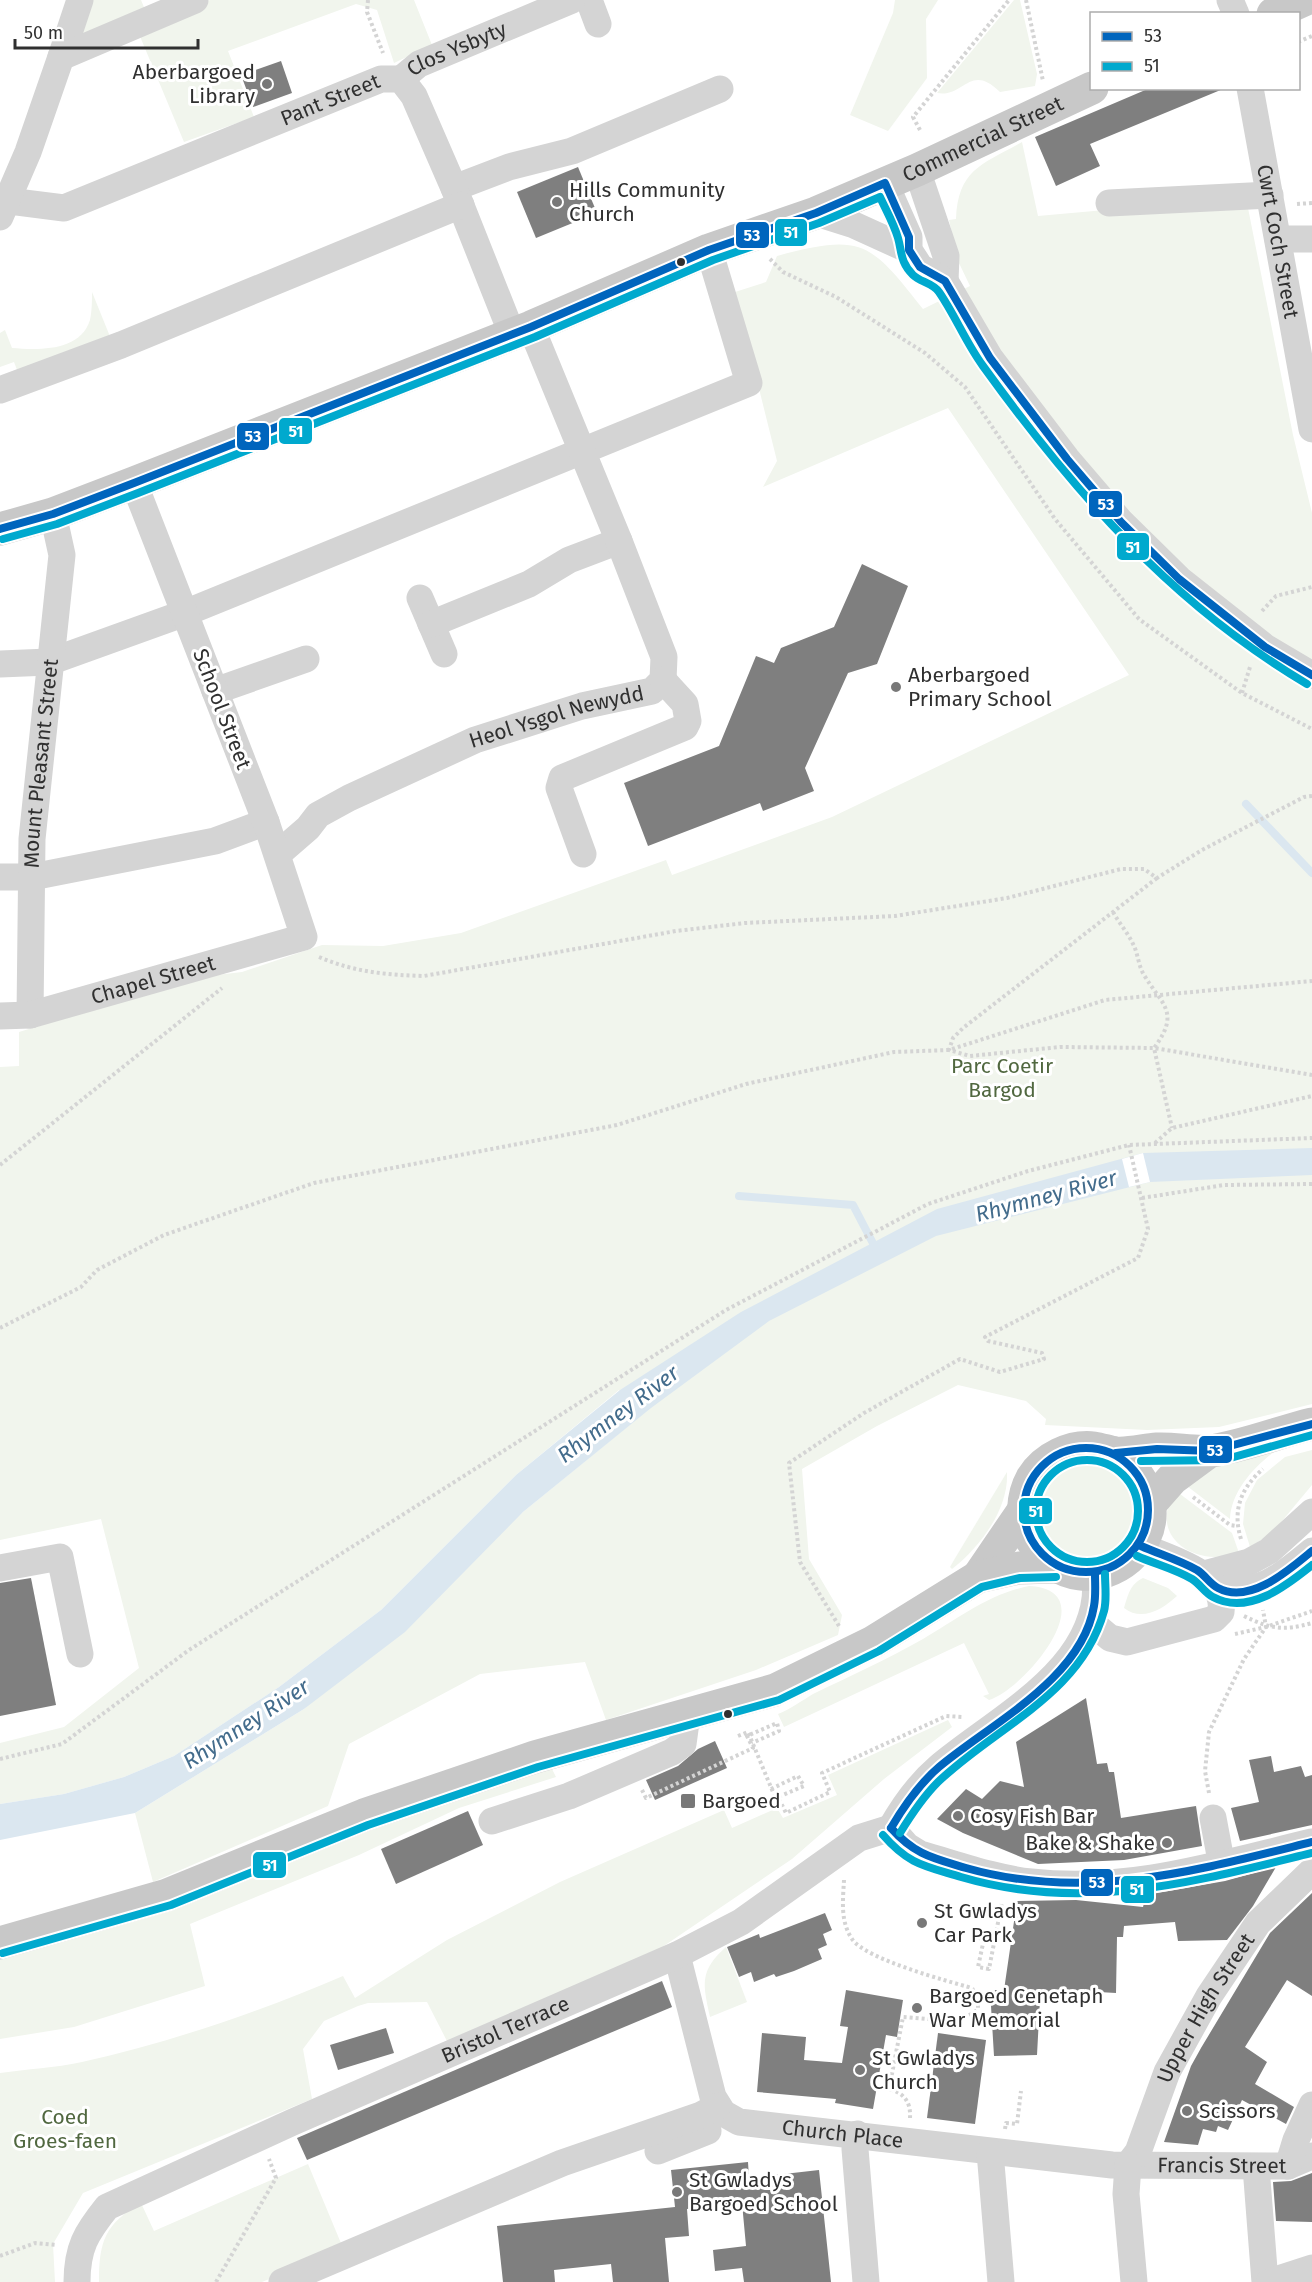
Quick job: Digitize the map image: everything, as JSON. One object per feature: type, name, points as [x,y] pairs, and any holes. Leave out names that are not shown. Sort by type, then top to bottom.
[{"type":"main road","points":[[1277,12],[1304,0]]},
{"type":"main road","name":"Commercial Street","points":[[0,529],[53,514],[134,483],[521,330],[709,250],[816,213],[917,170],[1090,89]]},
{"type":"main road","points":[[1116,1453],[1132,1466],[1142,1479],[1150,1504],[1148,1530],[1141,1546],[1121,1565],[1095,1574],[1073,1573],[1056,1567],[1038,1552],[1027,1533],[1023,1511],[1032,1478],[1053,1457],[1083,1448],[1116,1453],[1159,1449],[1210,1451],[1312,1424]]},
{"type":"main road","points":[[1150,1504],[1172,1479],[1210,1451]]},
{"type":"main road","points":[[978,1577],[1023,1511]]},
{"type":"main road","points":[[0,1943],[167,1895],[364,1815],[535,1757],[775,1690],[873,1642],[978,1577],[1019,1568],[1056,1567]]},
{"type":"street","points":[[2,207],[28,152],[80,0]]},
{"type":"street","points":[[61,57],[195,0]]},
{"type":"street","name":"Clos Ysbyty","points":[[401,79],[419,64],[555,3]]},
{"type":"street","name":"Pant Street","points":[[2,207],[64,208],[381,79],[401,79],[414,96],[457,197],[521,330]]},
{"type":"street","points":[[0,390],[121,345],[457,197],[509,167],[572,151],[720,88]]},
{"type":"street","name":"Cwrt Coch Street","points":[[1250,90],[1309,400],[1312,429]]},
{"type":"street","points":[[917,170],[946,256],[945,281]]},
{"type":"street","points":[[885,183],[909,237],[909,250]]},
{"type":"street","points":[[1109,203],[1270,195]]},
{"type":"street","points":[[816,213],[854,225],[909,250],[920,267],[945,281],[990,358],[1067,459],[1121,522],[1179,579],[1265,647],[1312,675]]},
{"type":"street","points":[[1278,239],[1312,239]]},
{"type":"street","points":[[0,664],[49,662],[185,613],[749,383],[709,250]]},
{"type":"street","name":"Heol Ysgol Newydd","points":[[278,854],[308,828],[318,815],[349,798],[475,740],[582,706],[652,692],[663,680],[664,657],[620,541],[582,450],[521,330]]},
{"type":"street","name":"School Street","points":[[134,483],[266,822],[304,936]]},
{"type":"street","name":"Mount Pleasant Street","points":[[30,1015],[32,839],[62,555],[53,514]]},
{"type":"street","points":[[431,624],[529,584],[569,560],[620,541]]},
{"type":"street","points":[[420,598],[444,654]]},
{"type":"street","points":[[215,691],[306,659]]},
{"type":"street","points":[[583,854],[559,788],[562,778],[685,727],[688,721],[685,704],[663,680]]},
{"type":"street","points":[[0,877],[32,877],[215,841],[266,822]]},
{"type":"street","name":"Chapel Street","points":[[0,1016],[30,1015],[225,961],[304,936]]},
{"type":"street","points":[[1211,1582],[1269,1551],[1312,1512]]},
{"type":"street","points":[[1141,1546],[1211,1582],[1238,1592],[1258,1588],[1284,1574],[1312,1551]]},
{"type":"street","points":[[0,1568],[60,1557],[80,1654]]},
{"type":"street","points":[[1095,1574],[1096,1588],[1091,1622],[1072,1656],[1045,1685],[937,1769],[909,1798],[891,1828],[907,1846],[920,1854],[1028,1882],[1083,1885],[1143,1879],[1222,1866],[1312,1842]]},
{"type":"street","points":[[1091,1622],[1118,1641],[1138,1640],[1214,1619],[1222,1607],[1211,1582]]},
{"type":"street","points":[[492,1821],[569,1796],[672,1752],[683,1744],[687,1715]]},
{"type":"street","points":[[1213,1818],[1222,1866]]},
{"type":"street","name":"Bristol Terrace","points":[[80,2248],[91,2226],[107,2207],[677,1955],[741,1922],[859,1838],[891,1828]]},
{"type":"street","name":"Upper High Street","points":[[1128,2165],[1138,2152],[1167,2072],[1209,1996],[1258,1923],[1312,1871]]},
{"type":"street","points":[[677,1955],[724,2112]]},
{"type":"street","points":[[1300,2161],[1296,2140],[1312,2105]]},
{"type":"street","points":[[658,2151],[706,2132],[724,2112]]},
{"type":"street","points":[[282,2282],[562,2163],[701,2115],[724,2112]]},
{"type":"street","name":"Church Place","points":[[724,2112],[739,2122],[857,2134],[998,2141],[1128,2165]]},
{"type":"street","points":[[857,2134],[855,2149],[866,2282]]},
{"type":"street","points":[[998,2141],[1002,2282]]},
{"type":"street","name":"Francis Street","points":[[1128,2165],[1256,2167],[1300,2161]]},
{"type":"street","points":[[1128,2165],[1126,2194],[1134,2282]]},
{"type":"street","points":[[1256,2167],[1265,2282]]},
{"type":"street","points":[[77,2282],[80,2248]]},
{"type":"street","points":[[1269,2282],[1312,2268]]},
{"type":"path","points":[[368,0],[367,12],[386,61],[401,79]]},
{"type":"path","points":[[920,130],[913,117],[1009,0]]},
{"type":"path","points":[[1026,0],[1044,87]]},
{"type":"path","points":[[767,253],[774,265],[783,272],[846,303],[926,354],[965,387],[1055,519],[1139,619],[1242,693],[1312,729]]},
{"type":"path","points":[[1269,617],[1261,611],[1276,596],[1312,587]]},
{"type":"path","points":[[1242,693],[1252,663]]},
{"type":"path","points":[[949,1050],[952,1038],[963,1028],[1157,878],[1264,818],[1304,797],[1312,796]]},
{"type":"path","points":[[304,936],[317,947],[318,957],[343,968],[383,975],[424,976],[699,928],[745,923],[895,916],[1007,898],[1121,869],[1144,869],[1157,878]]},
{"type":"path","points":[[1113,912],[1134,945],[1143,974],[1160,994],[1168,1012],[1164,1035],[1154,1048]]},
{"type":"path","points":[[0,1165],[227,983],[229,976],[225,961]]},
{"type":"path","points":[[0,1328],[81,1287],[97,1270],[165,1235],[314,1183],[617,1125],[746,1084],[894,1052],[949,1050],[1105,999],[1312,981]]},
{"type":"path","points":[[949,1050],[970,1056],[1060,1047],[1154,1048],[1312,1075]]},
{"type":"path","points":[[1154,1048],[1172,1128]]},
{"type":"path","points":[[1155,1143],[1172,1128],[1312,1096]]},
{"type":"path","points":[[0,1759],[62,1743],[189,1650],[376,1534],[564,1411],[726,1310],[928,1204],[1028,1171],[1129,1145],[1312,1138]]},
{"type":"path","points":[[845,1623],[838,1626],[800,1562],[789,1463],[864,1413],[960,1359],[1000,1372],[1044,1359],[1042,1353],[988,1341],[985,1337],[1138,1258],[1148,1229],[1129,1145]]},
{"type":"path","points":[[1142,1198],[1224,1185],[1312,1184]]},
{"type":"path","points":[[1188,1493],[1230,1525],[1237,1526],[1239,1501],[1245,1489],[1271,1463]]},
{"type":"path","points":[[1213,1818],[1205,1771],[1209,1732],[1244,1659],[1266,1627],[1312,1611]]},
{"type":"path","points":[[1239,1614],[1266,1627],[1294,1628],[1312,1623]]},
{"type":"path","points":[[771,1788],[798,1776],[804,1786],[778,1797],[786,1813],[830,1791],[822,1773],[946,1716],[965,1717],[971,1722]]},
{"type":"path","points":[[633,1769],[646,1798],[753,1748],[747,1736],[777,1723],[779,1731],[752,1743]]},
{"type":"path","points":[[738,1736],[748,1732],[775,1797],[768,1800]]},
{"type":"path","points":[[844,1879],[842,1915],[852,1940],[870,1954],[972,1988],[978,1999],[978,2009],[971,2016],[953,2019],[903,2017],[889,2089],[899,2091],[908,2101],[910,2114]]},
{"type":"path","points":[[973,1937],[984,1939],[978,1967],[988,1969],[1002,1902]]},
{"type":"path","points":[[998,2141],[1006,2122],[1017,2124],[1021,2091]]},
{"type":"path","points":[[216,2282],[276,2178],[261,2137]]},
{"type":"path","points":[[0,2256],[35,2242],[80,2248]]},
{"type":"green space","points":[[86,0],[141,0],[151,24],[210,0],[414,0],[432,45],[394,63],[377,10],[356,4],[228,51],[254,117],[184,142],[134,22],[75,36]]},
{"type":"green space","points":[[895,0],[938,0],[926,19],[927,78],[888,131],[850,115],[893,13]]},
{"type":"green space","points":[[1014,0],[1020,0],[1037,74],[1035,86],[1000,92],[990,84],[974,80],[954,91],[937,93]]},
{"type":"green space","name":"Parc Coetir Bargod","points":[[1022,142],[1038,216],[1105,210],[1248,208],[1293,435],[1312,513],[1312,1404],[1219,1427],[1147,1430],[1045,1425],[1046,1419],[1026,1401],[958,1385],[877,1426],[802,1469],[809,1559],[842,1615],[838,1635],[756,1670],[606,1720],[585,1662],[480,1674],[349,1744],[328,1806],[153,1882],[135,1813],[304,1709],[523,1512],[638,1418],[619,1390],[516,1475],[381,1610],[279,1687],[174,1756],[124,1777],[64,1794],[0,1804],[0,1743],[64,1727],[139,1668],[101,1519],[0,1540],[0,1067],[19,1066],[19,1032],[200,977],[242,972],[322,945],[383,946],[461,933],[666,860],[672,875],[832,817],[1129,675],[948,408],[763,487],[777,461],[735,292],[766,282],[777,256],[829,245],[847,245],[862,249],[876,257],[890,269],[923,309],[970,286],[958,261],[949,220],[956,219],[958,202],[967,178],[985,163]]},
{"type":"green space","points":[[92,292],[111,339],[19,375],[14,362],[0,367],[0,333],[5,330],[12,348],[57,347],[68,343],[85,330],[90,320]]},
{"type":"green space","points":[[1278,1449],[1246,1480],[1235,1498],[1230,1519],[1183,1483],[1202,1469]]},
{"type":"green space","points":[[1312,1450],[1312,1485],[1272,1533],[1250,1547],[1243,1524],[1245,1503],[1257,1480],[1285,1457]]},
{"type":"green space","points":[[1086,1462],[1104,1466],[1120,1476],[1130,1492],[1134,1510],[1130,1528],[1120,1544],[1104,1554],[1086,1558],[1068,1554],[1052,1544],[1042,1528],[1038,1510],[1042,1492],[1052,1476],[1068,1466]]},
{"type":"green space","points":[[1007,1472],[1003,1500],[991,1526],[973,1550],[952,1569],[950,1567]]},
{"type":"green space","points":[[1176,1491],[1232,1533],[1239,1553],[1218,1557],[1201,1555],[1180,1545],[1172,1536],[1167,1516],[1169,1504]]},
{"type":"green space","points":[[1143,1578],[1168,1588],[1177,1596],[1152,1612],[1138,1614],[1131,1612],[1124,1608],[1128,1594],[1135,1583]]},
{"type":"green space","points":[[1029,1586],[1051,1592],[1061,1604],[1060,1621],[1052,1640],[1038,1660],[1004,1692],[989,1700],[983,1696],[989,1694],[964,1643],[784,1727],[778,1714],[910,1646],[1001,1594]]},
{"type":"green space","name":"Coed Groes-faen","points":[[948,1720],[952,1727],[884,1779],[792,1859],[652,1954],[448,2043],[427,2002],[368,2003],[324,2021],[303,2049],[312,2099],[83,2193],[53,2244],[55,2282],[0,2282],[0,2073],[72,2064],[149,2045],[247,2014],[343,1976],[355,1998],[447,1940],[560,1882],[724,1810],[732,1828],[777,1808],[783,1818],[837,1795],[828,1775]]},
{"type":"green space","points":[[550,1765],[556,1777],[459,1808],[359,1855],[190,1924],[205,1986],[74,2027],[0,2039],[0,1957]]},
{"type":"green space","points":[[726,1947],[747,2002],[710,2017],[705,1979],[711,1963]]},
{"type":"green space","points":[[308,2164],[343,2248],[262,2282],[99,2282],[100,2255],[106,2235],[119,2218],[141,2203],[154,2231]]},
{"type":"water","name":"Rhymney River","points":[[1312,1148],[1312,1175],[1150,1182],[936,1236],[769,1321],[651,1408],[523,1512],[405,1632],[304,1709],[135,1813],[0,1840],[0,1804],[64,1794],[124,1777],[174,1756],[279,1687],[381,1610],[516,1475],[620,1390],[741,1312],[937,1209],[1143,1153]]},
{"type":"pier","points":[[1143,1153],[1150,1182],[1129,1187],[1122,1159]]},
{"type":"building","points":[[281,61],[292,93],[253,107],[241,75]]},
{"type":"building","points":[[1145,90],[1221,90],[1090,144],[1100,166],[1056,186],[1035,137]]},
{"type":"building","name":"Hills Community Church","points":[[578,167],[597,213],[536,238],[517,192]]},
{"type":"building","points":[[862,564],[908,586],[877,664],[848,673],[805,768],[814,791],[763,811],[760,803],[648,846],[624,783],[719,746],[756,656],[774,663],[781,648],[834,627]]},
{"type":"building","points":[[31,1578],[56,1705],[0,1716],[0,1583]]},
{"type":"building","points":[[1086,1698],[1097,1764],[1107,1763],[1109,1772],[1114,1772],[1121,1818],[1196,1806],[1202,1846],[1124,1860],[1038,1864],[963,1833],[937,1819],[966,1789],[982,1799],[1000,1781],[1024,1787],[1016,1742]]},
{"type":"building","points":[[715,1741],[727,1768],[655,1800],[646,1780],[678,1766],[698,1749]]},
{"type":"building","points":[[1271,1756],[1274,1772],[1301,1766],[1305,1777],[1312,1775],[1312,1825],[1240,1841],[1231,1808],[1259,1802],[1249,1760]]},
{"type":"building","points":[[468,1811],[483,1845],[396,1884],[381,1849]]},
{"type":"building","points":[[1276,1867],[1253,1906],[1227,1940],[1178,1941],[1175,1922],[1124,1926],[1123,1937],[1117,1937],[1116,1993],[1064,1990],[1064,2000],[1040,1999],[1037,2055],[994,2056],[991,2006],[995,1990],[1004,1990],[1017,1901],[1076,1900],[1143,1907],[1146,1895],[1225,1881]]},
{"type":"building","points":[[1312,1893],[1312,1996],[1287,1980],[1245,2047],[1267,2062],[1255,2084],[1294,2107],[1286,2124],[1242,2100],[1228,2130],[1218,2126],[1216,2132],[1203,2129],[1198,2145],[1164,2142],[1191,2066],[1201,2048],[1270,1933]]},
{"type":"building","points":[[825,1913],[832,1930],[823,1934],[827,1945],[818,1949],[822,1959],[794,1971],[776,1977],[774,1974],[754,1982],[751,1972],[739,1977],[727,1947],[759,1934],[760,1938]]},
{"type":"building","points":[[662,1981],[672,2007],[307,2160],[297,2138]]},
{"type":"building","points":[[846,1990],[903,2000],[897,2037],[886,2035],[873,2109],[835,2103],[836,2099],[757,2092],[762,2033],[806,2037],[804,2060],[842,2063],[848,2027],[840,2026]]},
{"type":"building","points":[[386,2028],[394,2053],[338,2070],[330,2045]]},
{"type":"building","points":[[938,2033],[986,2040],[975,2124],[927,2118]]},
{"type":"building","points":[[748,2162],[749,2178],[819,2170],[831,2282],[744,2282],[742,2268],[715,2271],[713,2250],[746,2246],[742,2203],[687,2209],[689,2236],[665,2238],[669,2282],[613,2282],[611,2264],[554,2270],[555,2282],[503,2282],[497,2226],[675,2207],[671,2170]]},
{"type":"building","points":[[1312,2173],[1312,2222],[1276,2221],[1273,2182],[1291,2181]]},
{"type":"waterway","points":[[1246,804],[1312,873]]},
{"type":"waterway","points":[[739,1196],[853,1205],[877,1251]]},
{"type":"transit line","name":"53","points":[[0,529],[53,514],[134,483],[531,327],[709,250],[816,213],[885,183],[909,237],[909,250],[920,267],[945,281],[990,358],[1067,459],[1121,522],[1179,579],[1265,647],[1312,675]]},
{"type":"transit line","name":"51","points":[[3,539],[57,524],[138,493],[535,337],[713,260],[819,223],[880,197],[909,270],[939,292],[983,366],[1053,458],[1090,501],[1128,542],[1212,618],[1258,653],[1307,684]]},
{"type":"transit line","name":"53","points":[[1116,1453],[1157,1449],[1211,1451],[1312,1424]]},
{"type":"transit line","name":"51","points":[[1141,1461],[1223,1460],[1312,1435]]},
{"type":"transit line","name":"53","points":[[1086,1448],[1110,1452],[1130,1466],[1144,1486],[1148,1510],[1144,1534],[1130,1554],[1110,1568],[1086,1572],[1062,1568],[1042,1554],[1028,1534],[1024,1510],[1028,1486],[1042,1466],[1062,1452],[1086,1448]]},
{"type":"transit line","name":"51","points":[[1087,1460],[1107,1464],[1123,1475],[1134,1491],[1138,1511],[1134,1531],[1123,1547],[1107,1558],[1087,1562],[1067,1558],[1051,1547],[1040,1531],[1036,1511],[1040,1491],[1051,1475],[1067,1464],[1087,1460]]},
{"type":"transit line","name":"53","points":[[1141,1546],[1190,1566],[1218,1588],[1230,1592],[1256,1589],[1281,1576],[1312,1551]]},
{"type":"transit line","name":"51","points":[[1137,1556],[1185,1575],[1213,1597],[1226,1602],[1240,1603],[1266,1596],[1290,1582],[1312,1565]]},
{"type":"transit line","name":"53","points":[[891,1828],[912,1796],[939,1767],[1031,1698],[1072,1656],[1086,1632],[1094,1606],[1095,1574]]},
{"type":"transit line","name":"51","points":[[900,1833],[938,1782],[1034,1707],[1077,1665],[1093,1640],[1104,1611],[1105,1574]]},
{"type":"transit line","name":"51","points":[[3,1953],[171,1905],[368,1825],[538,1767],[779,1700],[879,1651],[982,1587],[1020,1578],[1056,1577]]},
{"type":"transit line","name":"53","points":[[891,1828],[917,1850],[944,1861],[1011,1878],[1054,1882],[1140,1879],[1225,1863],[1312,1842]]},
{"type":"transit line","name":"51","points":[[883,1835],[901,1853],[927,1867],[1007,1887],[1051,1893],[1095,1893],[1181,1883],[1312,1853]]},
{"type":"place","name":"Aberbargoed Library","points":[[267,84]]},
{"type":"place","name":"Hills Community Church","points":[[557,202]]},
{"type":"place","name":"Aberbargoed Primary School","points":[[896,687]]},
{"type":"place","name":"Bargoed","points":[[688,1801]]},
{"type":"place","name":"Cosy Fish Bar","points":[[958,1816]]},
{"type":"place","name":"Bake & Shake","points":[[1167,1843]]},
{"type":"place","name":"St Gwladys Car Park","points":[[922,1923]]},
{"type":"place","name":"Bargoed Cenetaph War Memorial","points":[[917,2008]]},
{"type":"place","name":"St Gwladys Church","points":[[860,2070]]},
{"type":"place","name":"Scissors","points":[[1187,2111]]},
{"type":"place","name":"St Gwladys Bargoed School","points":[[677,2192]]}]
